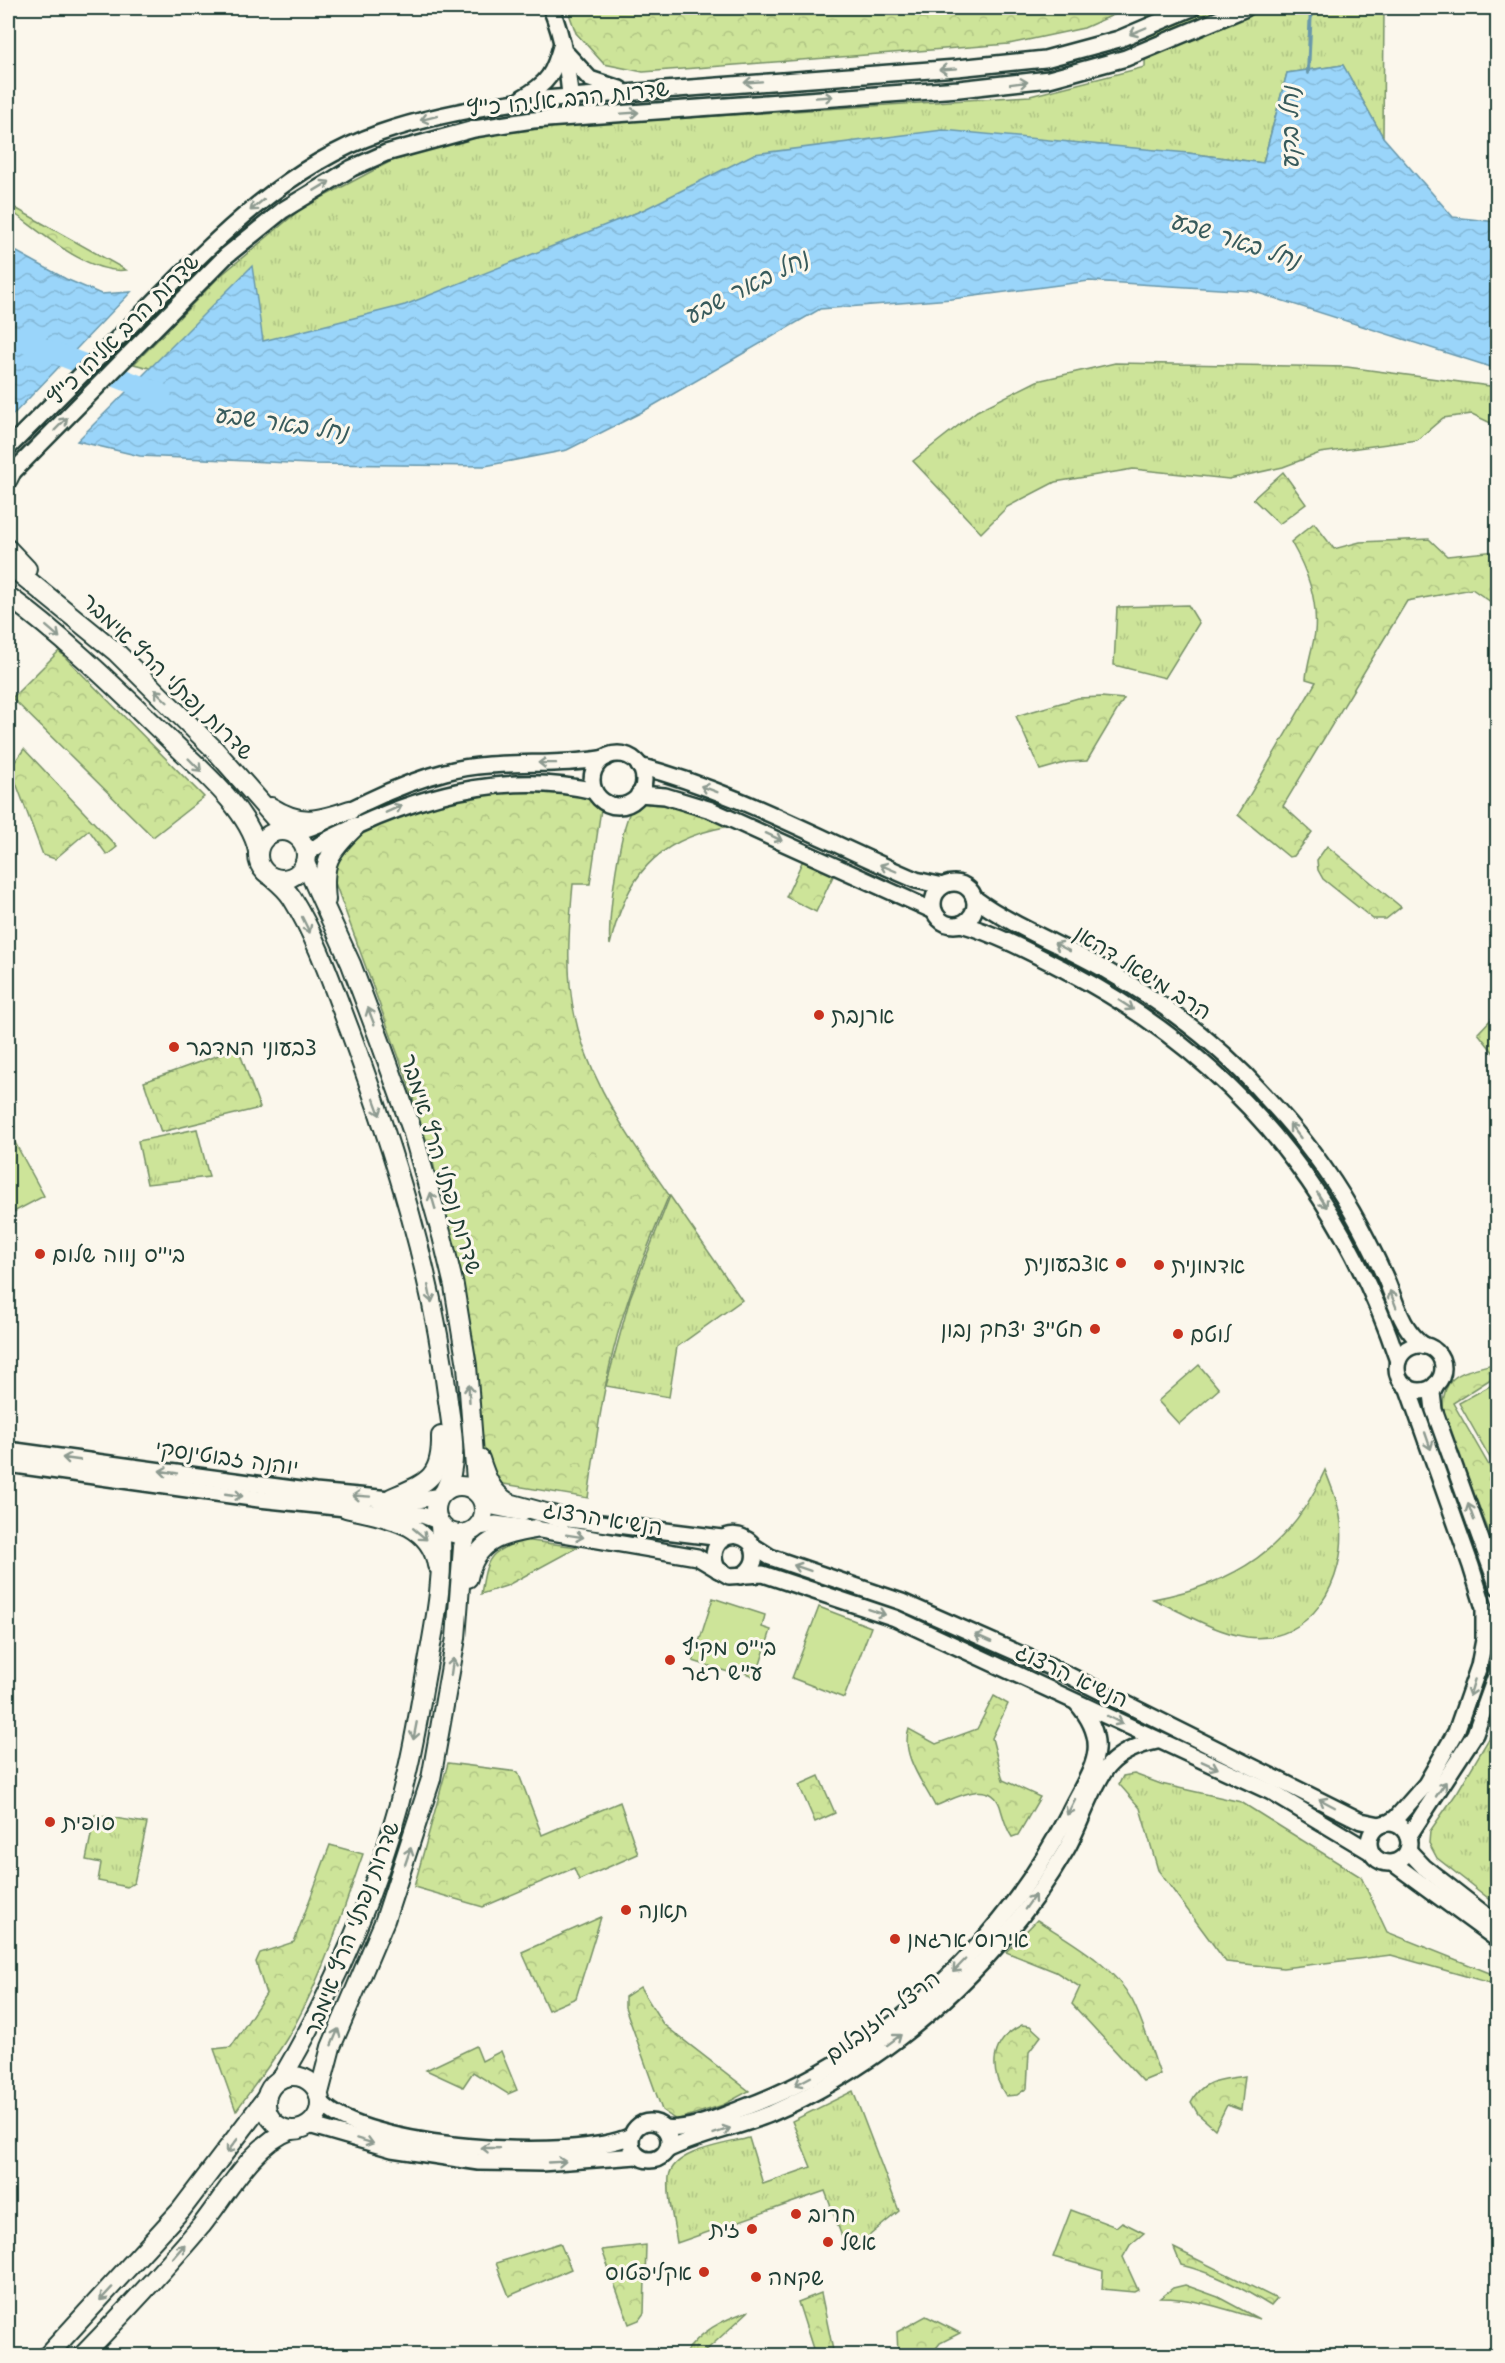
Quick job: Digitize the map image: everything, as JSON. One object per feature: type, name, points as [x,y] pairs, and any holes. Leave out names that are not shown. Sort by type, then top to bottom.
[{"type":"main road","points":[[8,549],[75,617]]},
{"type":"main road","name":"שדרות נפתלי הרץ אימבר","points":[[8,564],[116,652],[215,750],[289,832]]},
{"type":"main road","name":"שדרות נפתלי הרץ אימבר","points":[[8,596],[99,671],[197,767],[231,803],[255,840],[258,851]]},
{"type":"main road","points":[[259,800],[297,820],[352,818]]},
{"type":"main road","points":[[327,911],[323,872],[352,818]]},
{"type":"main road","points":[[289,832],[302,842],[305,859],[301,870],[288,878],[273,878],[261,867],[258,851],[260,844],[271,833],[289,832]]},
{"type":"main road","name":"שדרות נפתלי הרץ אימבר","points":[[305,859],[351,964],[384,1052],[412,1130],[436,1215],[454,1286],[467,1366],[471,1429],[479,1496]]},
{"type":"main road","name":"שדרות נפתלי הרץ אימבר","points":[[273,878],[292,898],[328,974],[398,1172],[423,1262],[436,1326],[451,1425],[453,1476],[442,1493]]},
{"type":"main road","points":[[391,1498],[425,1483],[432,1477],[440,1459],[436,1326]]},
{"type":"main road","points":[[471,1429],[486,1479],[501,1498],[508,1503],[564,1518]]},
{"type":"main road","points":[[461,1486],[479,1496],[484,1511],[472,1531],[453,1533],[439,1523],[435,1508],[442,1493],[461,1486]]},
{"type":"main road","points":[[346,1509],[404,1523],[421,1534],[433,1551],[441,1591]]},
{"type":"main road","name":"שדרות נפתלי הרץ אימבר","points":[[282,2078],[332,1981],[362,1911],[407,1773],[441,1591],[443,1552],[439,1523]]},
{"type":"main road","points":[[457,1627],[474,1557],[503,1534],[535,1529]]},
{"type":"main road","name":"שדרות נפתלי הרץ אימבר","points":[[320,2098],[331,2047],[385,1920],[425,1799],[445,1707],[457,1627],[463,1547],[472,1531]]},
{"type":"main road","points":[[50,2351],[181,2210],[266,2098],[271,2086],[282,2078],[295,2075],[304,2077],[314,2085],[320,2098],[317,2115],[300,2128],[270,2140],[260,2150],[200,2226],[82,2355]]},
{"type":"main road","points":[[266,2098],[267,2112],[272,2120],[283,2128],[300,2128]]},
{"type":"street","points":[[551,8],[564,46],[576,66],[590,79],[632,92]]},
{"type":"street","name":"שדרות הרב אליהו כ\"ץ","points":[[8,448],[214,242],[271,193],[342,149],[378,133],[470,109],[516,102],[957,68],[1045,59],[1119,39],[1192,8]]},
{"type":"street","name":"שדרות הרב אליהו כ\"ץ","points":[[11,474],[226,256],[254,232],[321,185],[360,164],[406,147],[474,129],[572,117],[959,89],[1049,79],[1126,58],[1246,8]]},
{"type":"street","points":[[564,46],[572,117]]},
{"type":"street","points":[[516,102],[547,81],[555,70],[564,46]]},
{"type":"street","points":[[305,859],[319,844],[352,818],[404,784],[478,765],[576,764],[616,755],[625,756],[639,766],[670,774],[721,794],[916,880],[943,886],[962,884],[974,898],[973,914],[961,924],[946,924],[934,911],[711,810],[665,796],[639,794]]},
{"type":"street","points":[[605,758],[595,767],[592,776],[594,792],[599,798],[613,806],[630,803],[639,794],[643,783],[639,766]]},
{"type":"street","points":[[289,832],[468,790],[543,783],[563,784],[594,792]]},
{"type":"street","points":[[934,911],[933,898],[943,886]]},
{"type":"street","name":"הרב מישאל דהאן","points":[[974,898],[997,913],[1110,972],[1159,1004],[1196,1030],[1256,1086],[1293,1128],[1324,1169],[1371,1248],[1403,1322],[1414,1339],[1425,1346]]},
{"type":"street","name":"הרב מישאל דהאן","points":[[961,924],[985,932],[1040,957],[1100,988],[1184,1045],[1251,1107],[1308,1179],[1335,1220],[1381,1314],[1398,1361]]},
{"type":"street","points":[[1497,1587],[1434,1410],[1432,1393],[1442,1373],[1442,1362],[1436,1352],[1425,1346],[1409,1348],[1398,1361],[1398,1374],[1407,1386],[1472,1566],[1484,1608],[1484,1640],[1479,1666],[1456,1732],[1426,1784],[1396,1818],[1384,1824],[1369,1839],[1371,1852],[1378,1860],[1393,1863],[1449,1901],[1497,1940]]},
{"type":"street","points":[[1407,1386],[1422,1391],[1436,1384]]},
{"type":"street","name":"יוהנה זבוטינסקי","points":[[8,1450],[305,1491],[412,1501],[442,1493]]},
{"type":"street","name":"יוהנה זבוטינסקי","points":[[8,1464],[346,1509],[408,1513],[439,1523]]},
{"type":"street","name":"הנשיא הרצוג","points":[[479,1496],[504,1511],[722,1538]]},
{"type":"street","name":"הנשיא הרצוג","points":[[472,1531],[495,1524],[535,1529],[697,1557],[718,1570]]},
{"type":"street","points":[[738,1535],[753,1546],[754,1563],[741,1576],[729,1576],[718,1570],[713,1557],[717,1543],[722,1538],[738,1535]]},
{"type":"street","name":"הנשיא הרצוג","points":[[753,1546],[770,1557],[902,1602],[1058,1671],[1279,1778],[1361,1821],[1384,1824]]},
{"type":"street","name":"הנשיא הרצוג","points":[[741,1576],[763,1574],[895,1618],[1271,1792],[1371,1852]]},
{"type":"street","points":[[1393,1863],[1400,1860],[1475,1734],[1497,1670]]},
{"type":"street","name":"הרצל רוזנבלום","points":[[664,2128],[681,2128],[701,2123],[763,2101],[828,2067],[852,2053],[915,2006],[972,1953],[996,1924],[1054,1842],[1098,1755],[1094,1727],[1073,1699]]},
{"type":"street","name":"הרצל רוזנבלום","points":[[667,2150],[769,2114],[794,2102],[860,2065],[925,2018],[982,1962],[1027,1906],[1066,1850],[1108,1766],[1130,1749],[1157,1741]]},
{"type":"street","points":[[1384,1824],[1401,1826],[1408,1844],[1424,1868],[1497,1925]]},
{"type":"street","points":[[320,2098],[338,2117],[368,2128],[425,2141],[480,2148],[576,2147],[610,2143],[631,2136]]},
{"type":"street","points":[[300,2128],[392,2149],[479,2162],[541,2163],[637,2156],[646,2160],[655,2160],[667,2150],[669,2139],[664,2128],[656,2122],[644,2122],[638,2125],[631,2136],[631,2147],[637,2156]]},
{"type":"green space","points":[[567,8],[1129,8],[1084,28],[1009,44],[643,72],[604,64],[576,33]]},
{"type":"green space","points":[[1146,8],[1384,8],[1383,137],[1343,65],[1287,73],[1263,163],[1188,153],[643,210],[223,388],[134,364],[219,277],[302,208],[399,157],[479,136],[575,125],[1030,96],[1145,67]]},
{"type":"green space","points":[[8,204],[126,270],[111,270],[95,266],[80,258],[8,209]]},
{"type":"green space","points":[[1115,363],[1347,367],[1497,387],[1497,426],[1472,414],[1443,418],[1417,440],[1320,453],[1283,467],[1229,479],[1133,469],[1055,482],[1007,507],[981,533],[913,461],[977,411],[1037,381]]},
{"type":"green space","points":[[1283,472],[1306,504],[1279,524],[1253,499]]},
{"type":"green space","points":[[1314,523],[1334,549],[1360,542],[1429,539],[1447,556],[1497,551],[1497,606],[1472,589],[1407,601],[1283,806],[1312,832],[1294,856],[1289,857],[1238,815],[1316,682],[1306,679],[1315,632],[1313,596],[1302,563],[1291,542]]},
{"type":"green space","points":[[1188,605],[1199,623],[1165,678],[1114,665],[1117,607]]},
{"type":"green space","points":[[59,651],[204,797],[153,837],[12,698]]},
{"type":"green space","points":[[1078,698],[1124,699],[1087,761],[1068,762],[1040,770],[1016,716]]},
{"type":"green space","points":[[24,749],[117,847],[107,855],[89,830],[55,859],[43,855],[13,775],[14,763]]},
{"type":"green space","points":[[502,786],[598,794],[602,802],[590,884],[573,884],[569,960],[574,1015],[582,1043],[605,1096],[669,1195],[638,1272],[618,1332],[602,1406],[588,1498],[498,1483],[485,1469],[452,1244],[432,1158],[405,1074],[334,880],[332,846],[383,819]]},
{"type":"green space","points":[[648,798],[725,818],[725,827],[680,841],[647,865],[625,900],[610,945],[613,894],[624,829],[635,803]]},
{"type":"green space","points":[[1327,846],[1401,907],[1386,919],[1373,919],[1323,879],[1318,870],[1317,860]]},
{"type":"green space","points":[[803,860],[834,874],[816,912],[786,897]]},
{"type":"green space","points":[[1497,1013],[1497,1057],[1478,1033]]},
{"type":"green space","points":[[238,1048],[260,1108],[161,1132],[144,1082]]},
{"type":"green space","points":[[197,1129],[209,1177],[147,1184],[138,1141]]},
{"type":"green space","points":[[12,1137],[44,1196],[8,1215],[8,1139]]},
{"type":"green space","points":[[670,1196],[742,1300],[677,1347],[669,1397],[606,1386],[630,1298]]},
{"type":"green space","points":[[1497,1363],[1497,1375],[1453,1403],[1491,1469],[1497,1466],[1497,1552],[1444,1418],[1443,1403],[1445,1392],[1455,1377],[1473,1369]]},
{"type":"green space","points":[[1199,1365],[1219,1389],[1179,1424],[1158,1401]]},
{"type":"green space","points":[[1497,1382],[1497,1461],[1493,1463],[1459,1403]]},
{"type":"green space","points":[[1325,1470],[1335,1496],[1341,1523],[1338,1566],[1331,1586],[1320,1604],[1290,1631],[1270,1637],[1247,1637],[1210,1626],[1153,1599],[1210,1583],[1257,1558],[1295,1521]]},
{"type":"green space","points":[[523,1540],[578,1547],[506,1586],[481,1594],[485,1572],[491,1558],[502,1549]]},
{"type":"green space","points":[[713,1598],[765,1615],[762,1627],[771,1630],[756,1677],[742,1672],[741,1676],[693,1661]]},
{"type":"green space","points":[[819,1607],[871,1627],[844,1698],[792,1678]]},
{"type":"green space","points":[[994,1696],[1008,1704],[992,1738],[1003,1780],[1040,1797],[1018,1835],[1012,1837],[1000,1806],[995,1797],[988,1793],[971,1792],[935,1806],[910,1759],[908,1748],[909,1729],[936,1744],[977,1729]]},
{"type":"green space","points":[[1497,1725],[1497,1905],[1437,1858],[1429,1843],[1430,1831],[1458,1791]]},
{"type":"green space","points":[[448,1763],[518,1772],[542,1835],[620,1802],[638,1854],[579,1880],[574,1868],[483,1907],[414,1887]]},
{"type":"green space","points":[[1134,1774],[1161,1784],[1241,1802],[1361,1877],[1387,1932],[1497,1976],[1494,1984],[1391,1955],[1283,1968],[1226,1962],[1158,1870],[1140,1808],[1119,1784],[1123,1776]]},
{"type":"green space","points":[[819,1776],[835,1813],[815,1822],[799,1785]]},
{"type":"green space","points":[[95,1815],[147,1823],[134,1883],[127,1887],[98,1881],[101,1863],[86,1860]]},
{"type":"green space","points":[[330,1845],[363,1854],[310,1996],[280,2049],[236,2111],[214,2049],[231,2047],[266,1994],[256,1962],[260,1953],[294,1942]]},
{"type":"green space","points":[[601,1917],[576,1998],[548,2010],[522,1952]]},
{"type":"green space","points":[[1037,1920],[1102,1964],[1123,1987],[1140,2018],[1160,2074],[1143,2081],[1072,2004],[1080,1987],[1056,1972],[1006,1952]]},
{"type":"green space","points":[[640,1987],[663,2024],[749,2091],[723,2105],[676,2120],[662,2110],[625,2007],[625,1997]]},
{"type":"green space","points":[[1022,2025],[1030,2026],[1041,2036],[1029,2052],[1027,2088],[1017,2095],[1006,2096],[997,2076],[996,2056],[1004,2039]]},
{"type":"green space","points":[[476,2046],[482,2061],[501,2051],[517,2090],[508,2094],[473,2072],[463,2087],[426,2070]]},
{"type":"green space","points":[[1245,2076],[1241,2110],[1227,2105],[1215,2129],[1198,2114],[1191,2102],[1196,2094],[1207,2085]]},
{"type":"green space","points":[[853,2091],[899,2211],[864,2240],[847,2250],[825,2191],[677,2243],[670,2202],[669,2177],[672,2168],[680,2160],[702,2150],[749,2138],[763,2184],[811,2167],[792,2121]]},
{"type":"green space","points":[[1071,2210],[1116,2227],[1122,2222],[1144,2233],[1130,2245],[1123,2257],[1138,2290],[1134,2292],[1102,2289],[1103,2271],[1053,2257]]},
{"type":"green space","points":[[560,2243],[571,2269],[509,2296],[496,2263]]},
{"type":"green space","points":[[646,2245],[644,2313],[639,2320],[629,2324],[602,2250]]},
{"type":"green space","points":[[1174,2248],[1277,2299],[1271,2306],[1228,2282],[1181,2265]]},
{"type":"green space","points":[[1185,2285],[1218,2297],[1259,2319],[1198,2302],[1160,2298],[1173,2288]]},
{"type":"green space","points":[[821,2293],[834,2355],[815,2355],[798,2302]]},
{"type":"green space","points":[[749,2311],[701,2355],[684,2355],[697,2339],[712,2327]]},
{"type":"green space","points":[[926,2316],[960,2333],[940,2343],[931,2355],[898,2355],[897,2332]]},
{"type":"water","points":[[1343,65],[1383,137],[1453,217],[1497,222],[1497,369],[1252,291],[1089,281],[952,299],[820,309],[642,412],[567,450],[485,466],[310,464],[140,456],[77,441],[252,266],[263,341],[405,305],[643,210],[754,154],[943,130],[1188,153],[1263,163],[1287,73]]},
{"type":"water","points":[[8,247],[66,279],[101,294],[131,292],[8,420]]},
{"type":"waterway","name":"נחל בקע","points":[[1308,73],[1311,8]]},
{"type":"waterway","name":"נחל באר שבע","points":[[8,335],[161,394]]},
{"type":"place","name":"ארנבת","points":[[819,1015]]},
{"type":"place","name":"צבעוני המדבר","points":[[174,1047]]},
{"type":"place","name":"בי\"ס נווה שלום","points":[[40,1254]]},
{"type":"place","name":"אצבעונית","points":[[1121,1263]]},
{"type":"place","name":"אדמונית","points":[[1159,1265]]},
{"type":"place","name":"חט\"צ יצחק נבון","points":[[1095,1329]]},
{"type":"place","name":"לוטם","points":[[1178,1334]]},
{"type":"place","name":"בי\"ס מקיף ע\"ש רגר","points":[[670,1660]]},
{"type":"place","name":"סופית","points":[[50,1822]]},
{"type":"place","name":"תאנה","points":[[626,1910]]},
{"type":"place","name":"אירוס ארגמן","points":[[895,1939]]},
{"type":"place","name":"חרוב","points":[[796,2214]]},
{"type":"place","name":"זית","points":[[752,2229]]},
{"type":"place","name":"אשל","points":[[828,2242]]},
{"type":"place","name":"אקליפטוס","points":[[704,2272]]},
{"type":"place","name":"שקמה","points":[[756,2277]]}]
